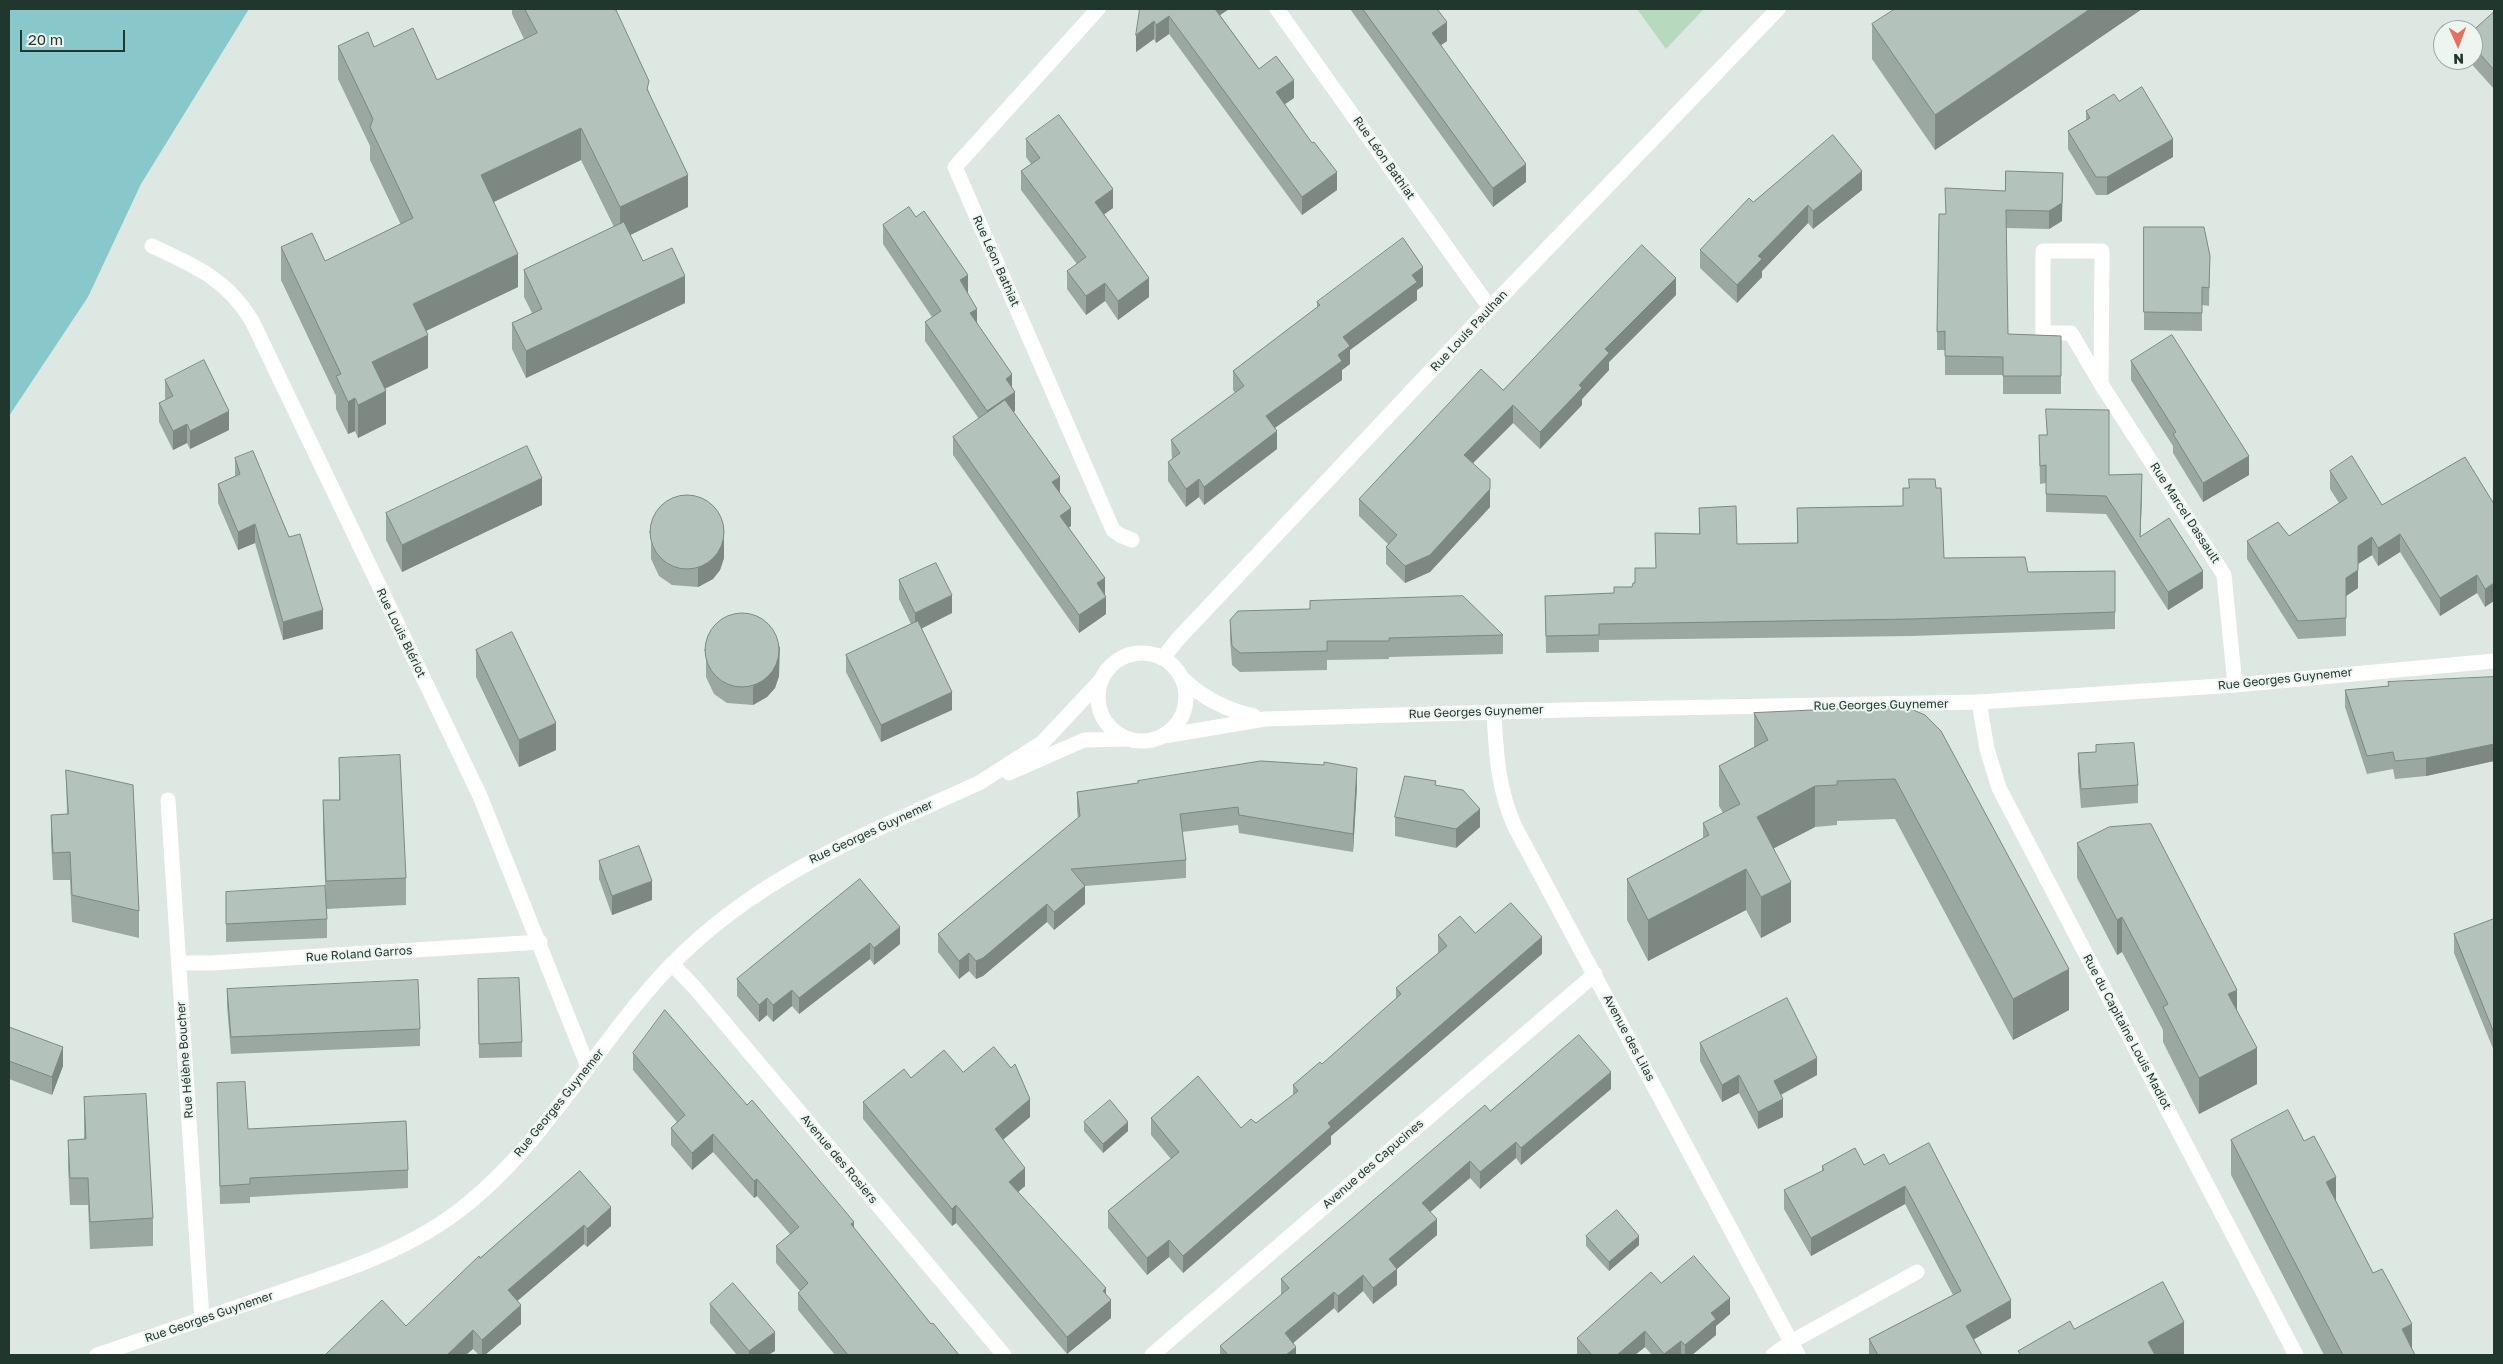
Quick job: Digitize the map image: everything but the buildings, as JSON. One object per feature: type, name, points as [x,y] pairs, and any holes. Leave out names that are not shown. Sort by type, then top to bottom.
[{"type":"street","name":"Rue Léon Bathiat","points":[[1098,9],[955,167],[1114,530],[1132,540]]},
{"type":"street","name":"Rue Léon Bathiat","points":[[1277,9],[1490,308]]},
{"type":"street","name":"Rue Louis Paulhan","points":[[1163,658],[1178,639],[1490,308],[1778,9]]},
{"type":"street","name":"Rue Louis Blériot","points":[[152,246],[187,262],[228,289],[252,321],[480,796],[540,942],[588,1067]]},
{"type":"street","name":"Rue Marcel Dassault","points":[[2101,384],[2102,251],[2043,250],[2044,333],[2072,334],[2101,384],[2224,575],[2235,684]]},
{"type":"street","points":[[1142,652],[1163,658],[1175,667],[1183,679],[1187,693],[1183,714],[1175,727],[1164,736],[1142,741],[1128,739],[1110,727],[1102,715],[1098,701],[1102,679],[1109,667],[1128,655],[1142,652]]},
{"type":"street","name":"Rue Georges Guynemer","points":[[1164,736],[1266,719],[1494,712],[1979,702],[2235,684],[2494,661]]},
{"type":"street","name":"Rue Georges Guynemer","points":[[979,783],[1043,742],[1102,679]]},
{"type":"street","name":"Rue Georges Guynemer","points":[[1183,679],[1202,696],[1226,709],[1266,719]]},
{"type":"street","name":"Rue du Capitaine Louis Madiot","points":[[1979,702],[1987,749],[1999,788],[2296,1355]]},
{"type":"street","name":"Avenue des Lilas","points":[[1494,712],[1498,773],[1509,813],[1795,1349]]},
{"type":"street","name":"Rue Georges Guynemer","points":[[97,1355],[362,1264],[407,1243],[440,1224],[483,1190],[512,1161],[642,997],[672,964],[726,915],[793,870],[979,783],[1028,766],[1084,740],[1095,738],[1128,739]]},
{"type":"street","name":"Rue Hélène Boucher","points":[[168,800],[202,1320]]},
{"type":"street","name":"Rue Roland Garros","points":[[179,963],[212,963],[540,942]]},
{"type":"street","name":"Avenue des Rosiers","points":[[672,964],[702,996],[1004,1355]]},
{"type":"street","name":"Avenue des Capucines","points":[[1152,1355],[1595,974]]},
{"type":"street","points":[[1773,1355],[1795,1349],[1918,1272]]},
{"type":"green space","points":[[1637,9],[1704,9],[1666,49]]},
{"type":"water","points":[[9,9],[249,9],[141,184],[88,297],[9,416]]}]
